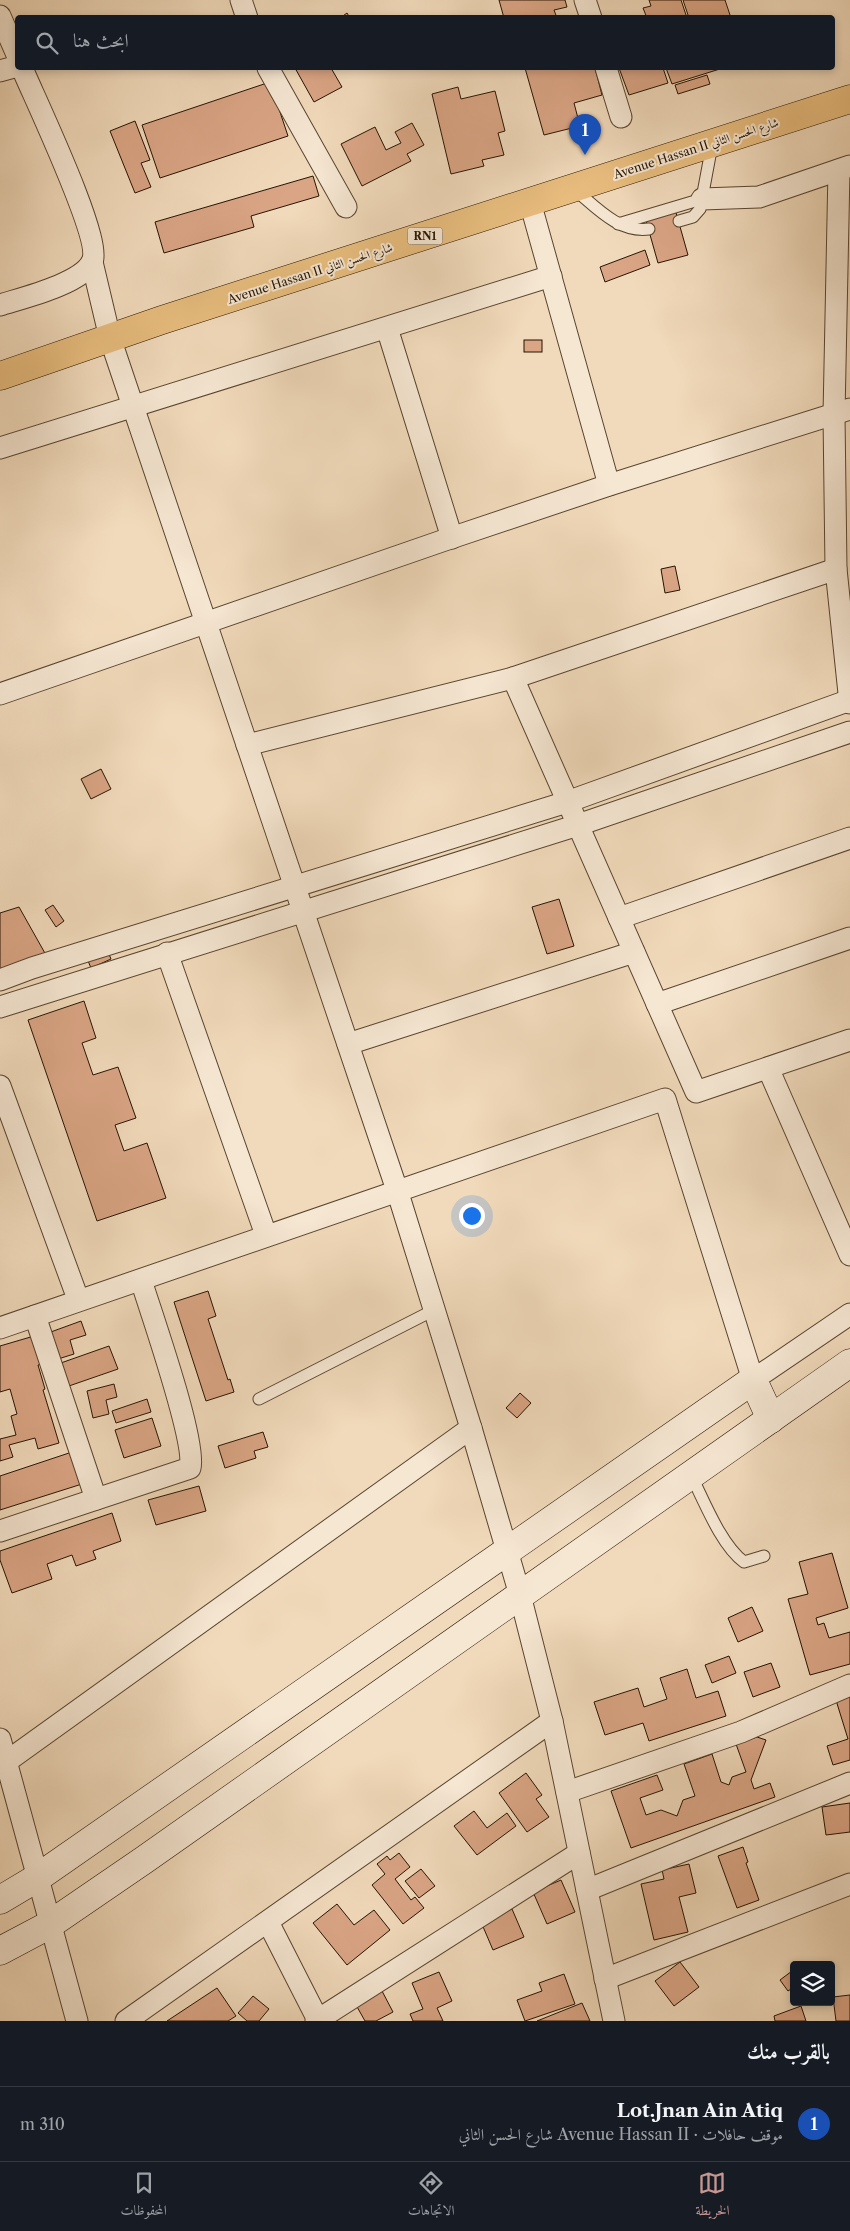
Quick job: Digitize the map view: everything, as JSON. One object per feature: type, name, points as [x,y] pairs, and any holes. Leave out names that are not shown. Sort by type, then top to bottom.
[{"type":"main road","name":"Avenue Hassan II شارع الحسن الثاني","points":[[0,376],[110,338],[573,187],[850,99]]},
{"type":"street","points":[[240,0],[246,15]]},
{"type":"street","points":[[585,0],[590,15]]},
{"type":"street","points":[[0,16],[15,50]]},
{"type":"street","points":[[0,71],[15,67]]},
{"type":"street","points":[[23,70],[86,218],[94,250],[92,262],[110,338],[397,1190],[471,1428],[520,1595],[552,1721],[614,2021]]},
{"type":"street","points":[[269,70],[346,207]]},
{"type":"street","points":[[607,70],[621,117]]},
{"type":"street","points":[[0,980],[32,968],[568,802],[850,701],[836,569],[842,412],[844,168],[759,197],[702,198]]},
{"type":"street","points":[[530,202],[609,485]]},
{"type":"street","points":[[0,305],[61,284],[81,274],[92,262]]},
{"type":"street","points":[[0,448],[551,276]]},
{"type":"street","points":[[387,328],[452,538]]},
{"type":"street","points":[[0,694],[609,485],[842,412]]},
{"type":"street","points":[[247,744],[513,678],[836,569]]},
{"type":"street","points":[[513,678],[696,1092],[850,1040]]},
{"type":"street","points":[[0,1007],[578,825],[850,732]]},
{"type":"street","points":[[619,918],[850,838]]},
{"type":"street","points":[[658,1004],[850,938]]},
{"type":"street","points":[[348,1044],[634,952]]},
{"type":"street","points":[[167,953],[266,1235]]},
{"type":"street","points":[[768,1068],[850,1254]]},
{"type":"street","points":[[0,1086],[6,1115],[78,1299]]},
{"type":"street","points":[[0,1328],[78,1299],[141,1280],[266,1235],[665,1099],[753,1380],[771,1419]]},
{"type":"street","points":[[0,1531],[187,1471],[192,1463],[185,1423],[141,1280]]},
{"type":"street","points":[[0,1900],[37,1878],[296,1700],[506,1550],[850,1314]]},
{"type":"street","points":[[35,1316],[96,1499]]},
{"type":"street","points":[[0,1951],[49,1925],[850,1363]]},
{"type":"street","points":[[6,1762],[471,1428]]},
{"type":"street","points":[[567,1792],[741,1732],[850,1685]]},
{"type":"street","points":[[126,2021],[552,1721]]},
{"type":"street","points":[[0,1739],[49,1925],[77,2021]]},
{"type":"street","points":[[587,1890],[850,1783]]},
{"type":"street","points":[[268,1922],[321,2019],[579,1853]]},
{"type":"street","points":[[606,1979],[850,1884]]},
{"type":"lane","points":[[679,221],[697,214],[702,198],[712,142]]},
{"type":"lane","points":[[573,187],[618,224],[633,230],[649,229]]},
{"type":"lane","points":[[618,224],[702,198]]},
{"type":"lane","points":[[259,1398],[434,1310]]},
{"type":"lane","points":[[691,1475],[712,1518],[736,1556],[744,1562],[764,1556]]},
{"type":"building","points":[[499,0],[565,0],[567,7],[554,10],[556,15],[503,15]]},
{"type":"building","points":[[649,0],[681,0],[686,15],[646,15],[643,8],[651,6]]},
{"type":"building","points":[[683,0],[725,0],[730,15],[688,15]]},
{"type":"building","points":[[296,70],[332,70],[342,87],[314,102]]},
{"type":"building","points":[[526,70],[596,70],[602,95],[574,103],[580,126],[544,135]]},
{"type":"building","points":[[620,70],[664,70],[668,83],[629,95]]},
{"type":"building","points":[[667,70],[717,70],[672,84]]},
{"type":"building","points":[[707,75],[710,84],[678,94],[675,85]]},
{"type":"building","points":[[270,82],[288,136],[160,178],[142,125]]},
{"type":"building","points":[[458,87],[461,99],[495,91],[505,131],[498,133],[504,155],[482,160],[484,166],[451,174],[432,94]]},
{"type":"building","points":[[135,121],[150,160],[141,163],[151,187],[135,193],[110,131]]},
{"type":"building","points":[[412,123],[424,145],[407,154],[411,161],[362,186],[341,144],[375,127],[386,150],[401,143],[395,132]]},
{"type":"building","points":[[313,176],[319,196],[251,216],[254,227],[164,253],[155,222]]},
{"type":"building","points":[[675,209],[688,255],[658,263],[645,217]]},
{"type":"building","points":[[645,250],[650,265],[605,282],[600,267]]},
{"type":"building","points":[[524,340],[542,340],[542,352],[524,352]]},
{"type":"building","points":[[675,566],[680,590],[665,593],[661,569]]},
{"type":"building","points":[[101,769],[111,789],[91,799],[81,779]]},
{"type":"building","points":[[559,899],[574,946],[547,954],[532,907]]},
{"type":"building","points":[[53,905],[64,921],[56,927],[45,910]]},
{"type":"building","points":[[19,907],[46,955],[0,970],[0,913]]},
{"type":"building","points":[[106,947],[111,959],[91,968],[86,956]]},
{"type":"building","points":[[84,1001],[96,1038],[82,1043],[93,1075],[118,1067],[136,1118],[115,1125],[124,1151],[147,1143],[166,1198],[97,1221],[28,1020]]},
{"type":"building","points":[[208,1291],[216,1316],[208,1319],[228,1380],[230,1379],[234,1392],[206,1401],[174,1302]]},
{"type":"building","points":[[81,1321],[86,1335],[70,1340],[74,1354],[58,1359],[48,1333]]},
{"type":"building","points":[[34,1336],[42,1364],[38,1365],[45,1389],[43,1390],[59,1443],[38,1449],[35,1438],[9,1445],[13,1457],[0,1461],[0,1439],[16,1435],[11,1416],[17,1414],[10,1389],[0,1392],[0,1346]]},
{"type":"building","points":[[109,1346],[118,1369],[66,1387],[58,1364]]},
{"type":"building","points":[[114,1384],[117,1397],[106,1400],[109,1414],[93,1418],[87,1391]]},
{"type":"building","points":[[520,1393],[531,1403],[517,1418],[506,1408]]},
{"type":"building","points":[[147,1399],[151,1412],[116,1423],[112,1411]]},
{"type":"building","points":[[152,1418],[161,1446],[124,1458],[115,1430]]},
{"type":"building","points":[[263,1432],[268,1447],[254,1451],[256,1458],[225,1468],[218,1446]]},
{"type":"building","points":[[72,1452],[82,1484],[0,1510],[0,1476]]},
{"type":"building","points":[[199,1486],[206,1511],[156,1525],[148,1500]]},
{"type":"building","points":[[112,1513],[121,1541],[93,1551],[96,1559],[76,1566],[72,1555],[47,1564],[52,1579],[12,1593],[0,1560],[0,1551]]},
{"type":"building","points":[[832,1553],[848,1608],[816,1618],[818,1625],[824,1623],[829,1638],[850,1632],[850,1664],[810,1675],[788,1599],[808,1594],[799,1562]]},
{"type":"building","points":[[752,1607],[763,1631],[738,1642],[728,1618]]},
{"type":"building","points":[[729,1656],[736,1673],[712,1683],[705,1665]]},
{"type":"building","points":[[771,1663],[780,1687],[753,1697],[744,1672]]},
{"type":"building","points":[[687,1669],[696,1698],[718,1691],[726,1716],[649,1741],[643,1723],[605,1735],[594,1702],[638,1688],[644,1707],[667,1699],[660,1678]]},
{"type":"building","points":[[850,1693],[850,1760],[833,1765],[827,1746],[848,1739],[835,1697]]},
{"type":"building","points":[[757,1737],[766,1740],[751,1780],[754,1789],[770,1783],[775,1797],[631,1848],[611,1791],[657,1775],[663,1790],[640,1798],[646,1815],[661,1810],[677,1816],[683,1800],[695,1796],[684,1764],[712,1754],[721,1782],[729,1785],[732,1777],[746,1772],[736,1744]]},
{"type":"building","points":[[526,1773],[542,1795],[536,1799],[549,1817],[527,1832],[499,1793]]},
{"type":"building","points":[[850,1803],[850,1832],[826,1835],[822,1807]]},
{"type":"building","points":[[474,1811],[487,1828],[507,1813],[516,1826],[477,1855],[454,1826]]},
{"type":"building","points":[[743,1847],[748,1862],[746,1863],[759,1900],[737,1908],[718,1856]]},
{"type":"building","points":[[399,1853],[410,1867],[395,1879],[411,1900],[415,1897],[424,1908],[403,1924],[372,1885],[385,1874],[377,1864],[387,1856],[390,1860]]},
{"type":"building","points":[[689,1864],[696,1893],[679,1897],[688,1932],[654,1940],[641,1884],[664,1879],[662,1870]]},
{"type":"building","points":[[421,1869],[435,1886],[419,1898],[405,1881]]},
{"type":"building","points":[[561,1880],[575,1912],[547,1924],[533,1892]]},
{"type":"building","points":[[337,1904],[354,1925],[374,1910],[390,1930],[347,1965],[313,1923]]},
{"type":"building","points":[[512,1909],[524,1937],[493,1950],[481,1922]]},
{"type":"building","points":[[680,1962],[699,1987],[674,2006],[655,1981]]},
{"type":"building","points":[[439,1972],[452,2001],[437,2008],[443,2021],[413,2021],[410,2014],[423,2009],[412,1983]]},
{"type":"building","points":[[790,1972],[790,1990],[788,1991],[780,1980]]},
{"type":"building","points":[[564,1974],[575,2004],[525,2021],[517,2000],[542,1991],[539,1983]]},
{"type":"building","points":[[217,1988],[236,2016],[228,2021],[167,2021]]},
{"type":"building","points":[[382,1991],[393,2012],[376,2021],[365,2021],[356,2005]]},
{"type":"building","points":[[850,1995],[850,2021],[836,2021],[835,1997]]},
{"type":"building","points":[[253,1996],[269,2009],[259,2021],[247,2021],[238,2013]]},
{"type":"building","points":[[582,2003],[590,2021],[537,2021]]},
{"type":"building","points":[[801,2006],[806,2021],[775,2021],[774,2016]]},
{"type":"place","name":"Lot.Jnan Ain Atiq","points":[[585,155]]}]
